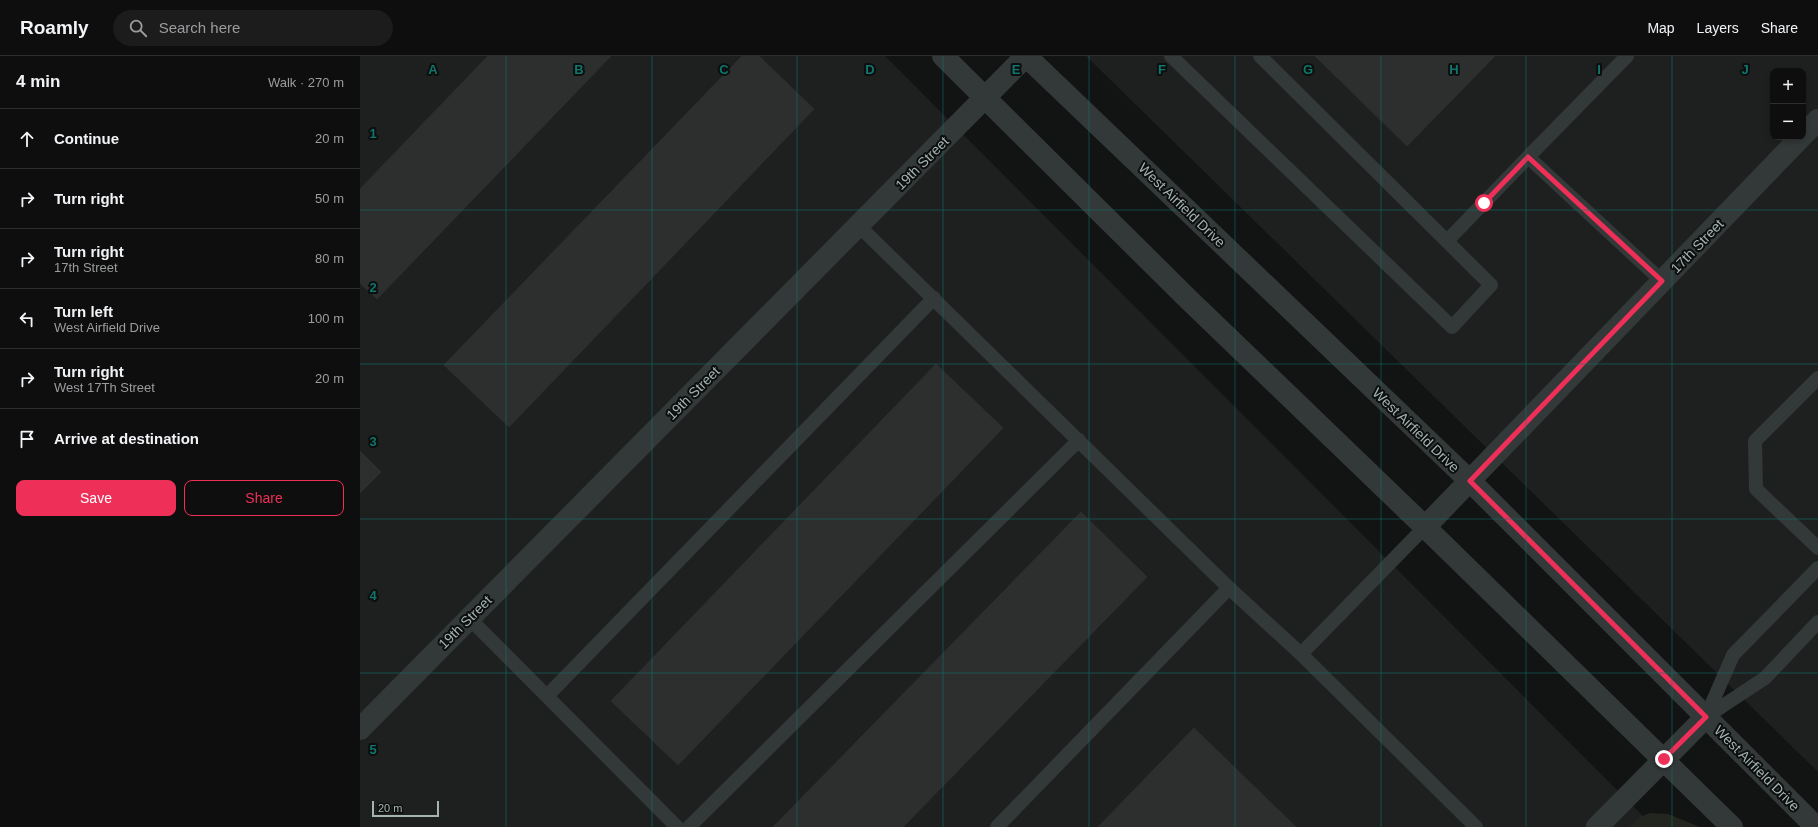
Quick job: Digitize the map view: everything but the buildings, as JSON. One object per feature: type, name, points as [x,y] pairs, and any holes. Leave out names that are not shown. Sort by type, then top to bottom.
[{"type":"street","points":[[943,56],[1186,297],[1425,527],[1732,827]]},
{"type":"street","name":"19th Street","points":[[360,729],[1026,56]]},
{"type":"street","name":"West Airfield Drive","points":[[1026,56],[1470,481],[1816,827]]},
{"type":"street","name":"17th Street","points":[[1806,132],[1818,120]]},
{"type":"street","name":"17th Street","points":[[1425,527],[1798,140]]},
{"type":"street","points":[[1597,827],[1706,717]]},
{"type":"lane","points":[[1171,56],[1452,327],[1491,285],[1260,56]]},
{"type":"lane","points":[[1447,241],[1627,56]]},
{"type":"lane","points":[[1528,157],[1662,281]]},
{"type":"lane","points":[[859,226],[1476,827]]},
{"type":"lane","points":[[547,696],[934,298]]},
{"type":"lane","points":[[1818,378],[1755,441],[1756,489],[1818,548]]},
{"type":"lane","points":[[689,827],[1079,440]]},
{"type":"lane","points":[[1300,654],[1425,527]]},
{"type":"lane","points":[[1706,717],[1733,655],[1818,568]]},
{"type":"lane","points":[[997,827],[1229,588]]},
{"type":"lane","points":[[469,618],[677,827]]},
{"type":"lane","points":[[1706,717],[1765,678],[1818,622]]},
{"type":"shaded area","points":[[360,56],[885,56],[1654,827],[360,827]]},
{"type":"shaded area","points":[[1086,56],[1818,56],[1818,772]]},
{"type":"shaded area","points":[[1650,813],[1668,814],[1700,827],[1629,827],[1640,817]]},
{"type":"route","points":[[1484,203],[1528,157],[1662,281],[1470,481],[1706,717],[1664,759]]}]
